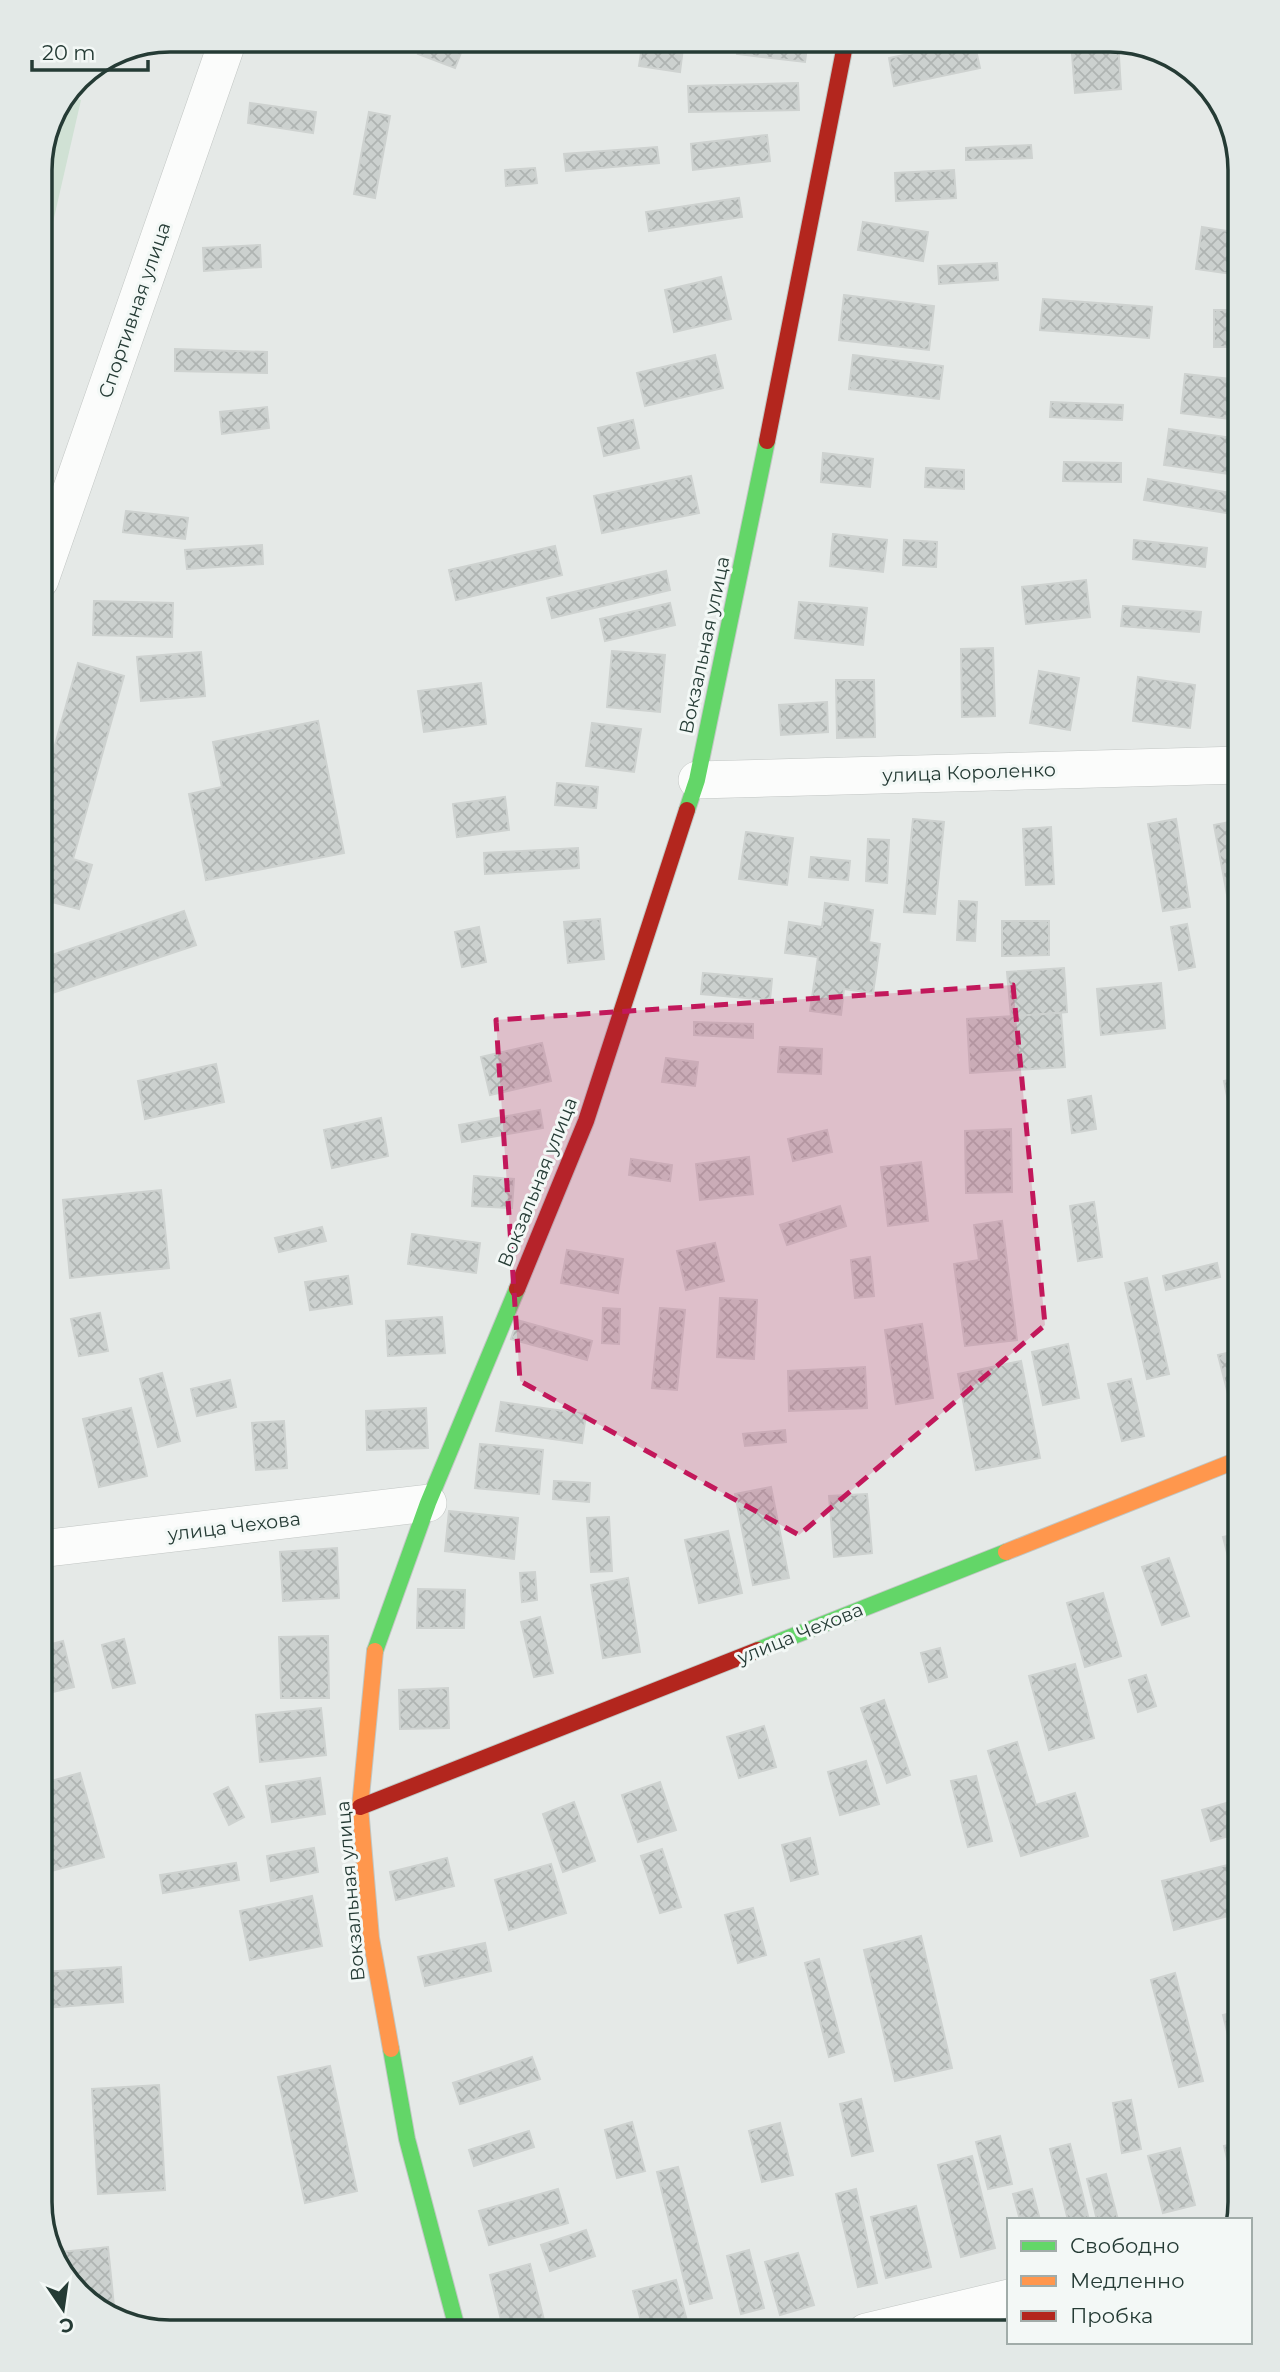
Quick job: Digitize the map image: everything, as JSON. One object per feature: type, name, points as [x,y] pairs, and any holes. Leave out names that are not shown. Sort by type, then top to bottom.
[{"type":"street","name":"Спортивная улица","points":[[53,543],[224,52]]},
{"type":"street","name":"Вокзальная улица","points":[[455,2319],[407,2139],[371,1938],[360,1807],[375,1647],[428,1503],[586,1121],[697,780],[844,53]]},
{"type":"street","name":"улица Короленко","points":[[697,780],[1228,765]]},
{"type":"street","name":"улица Чехова","points":[[360,1807],[1228,1464]]},
{"type":"street","name":"улица Чехова","points":[[52,1548],[428,1503]]},
{"type":"street","points":[[917,2320],[1007,2298]]},
{"type":"highlighted area","points":[[1013,985],[1045,1325],[799,1535],[520,1381],[496,1020]]},
{"type":"green space","points":[[77,99],[81,100],[53,222],[53,162],[57,140],[65,118]]},
{"type":"building","points":[[419,52],[461,52],[455,68]]},
{"type":"building","points":[[641,52],[682,53],[680,72],[639,66]]},
{"type":"building","points":[[737,53],[806,53],[805,62]]},
{"type":"building","points":[[915,53],[977,53],[980,68],[894,86],[889,58]]},
{"type":"building","points":[[1072,53],[1119,53],[1121,89],[1075,93]]},
{"type":"building","points":[[798,83],[799,110],[689,112],[688,86]]},
{"type":"building","points":[[250,103],[316,112],[313,133],[248,123]]},
{"type":"building","points":[[369,112],[390,116],[375,198],[354,194]]},
{"type":"building","points":[[767,135],[770,161],[693,170],[691,144]]},
{"type":"building","points":[[1031,145],[1032,158],[966,160],[966,148]]},
{"type":"building","points":[[657,147],[659,163],[566,171],[564,154]]},
{"type":"building","points":[[535,168],[537,183],[506,186],[505,170]]},
{"type":"building","points":[[954,170],[956,198],[896,201],[895,173]]},
{"type":"building","points":[[739,198],[742,217],[649,231],[646,212]]},
{"type":"building","points":[[863,222],[928,232],[923,261],[858,250]]},
{"type":"building","points":[[1202,227],[1228,231],[1228,273],[1196,269]]},
{"type":"building","points":[[260,245],[261,267],[204,271],[203,248]]},
{"type":"building","points":[[997,263],[998,280],[939,284],[938,266]]},
{"type":"building","points":[[721,277],[731,319],[674,332],[665,290]]},
{"type":"building","points":[[844,295],[934,306],[929,350],[839,340]]},
{"type":"building","points":[[1043,299],[1152,307],[1149,338],[1040,330]]},
{"type":"building","points":[[1214,310],[1228,310],[1228,347],[1214,347]]},
{"type":"building","points":[[175,349],[267,352],[267,373],[175,371]]},
{"type":"building","points":[[715,355],[723,388],[645,406],[637,373]]},
{"type":"building","points":[[853,355],[943,366],[939,399],[849,389]]},
{"type":"building","points":[[1185,374],[1228,379],[1228,419],[1181,413]]},
{"type":"building","points":[[1051,402],[1123,405],[1122,420],[1050,417]]},
{"type":"building","points":[[267,407],[269,428],[222,434],[220,412]]},
{"type":"building","points":[[633,420],[639,448],[604,456],[598,428]]},
{"type":"building","points":[[1169,429],[1228,437],[1228,474],[1164,465]]},
{"type":"building","points":[[823,453],[873,459],[870,487],[821,482]]},
{"type":"building","points":[[1064,462],[1121,463],[1121,482],[1063,481]]},
{"type":"building","points":[[926,468],[964,470],[964,489],[925,487]]},
{"type":"building","points":[[691,476],[699,513],[602,533],[594,496]]},
{"type":"building","points":[[1148,479],[1228,492],[1228,508],[1227,513],[1144,500]]},
{"type":"building","points":[[126,511],[188,518],[185,539],[123,532]]},
{"type":"building","points":[[833,534],[887,540],[883,572],[830,566]]},
{"type":"building","points":[[904,540],[937,542],[936,567],[903,565]]},
{"type":"building","points":[[1134,540],[1207,548],[1205,567],[1133,559]]},
{"type":"building","points":[[262,545],[263,564],[187,569],[185,550]]},
{"type":"building","points":[[555,546],[562,575],[456,600],[449,570]]},
{"type":"building","points":[[666,571],[670,590],[552,618],[547,598]]},
{"type":"building","points":[[1086,580],[1090,617],[1026,624],[1022,587]]},
{"type":"building","points":[[94,601],[173,603],[172,637],[93,635]]},
{"type":"building","points":[[799,602],[867,608],[863,645],[795,638]]},
{"type":"building","points":[[670,603],[675,625],[605,641],[600,619]]},
{"type":"building","points":[[1123,606],[1201,612],[1199,632],[1121,626]]},
{"type":"building","points":[[993,648],[995,716],[962,717],[961,649]]},
{"type":"building","points":[[612,651],[665,655],[660,712],[607,707]]},
{"type":"building","points":[[201,652],[205,696],[141,701],[137,657]]},
{"type":"building","points":[[78,663],[124,676],[73,859],[92,865],[79,909],[53,902],[53,753]]},
{"type":"building","points":[[1039,671],[1079,678],[1070,730],[1030,723]]},
{"type":"building","points":[[1138,677],[1195,685],[1190,728],[1133,721]]},
{"type":"building","points":[[836,680],[874,680],[875,737],[837,738]]},
{"type":"building","points":[[481,683],[486,724],[424,732],[418,691]]},
{"type":"building","points":[[827,702],[828,732],[781,735],[779,705]]},
{"type":"building","points":[[318,721],[344,853],[206,880],[189,794],[222,787],[213,742]]},
{"type":"building","points":[[592,723],[641,729],[634,772],[586,766]]},
{"type":"building","points":[[557,783],[598,787],[596,808],[555,805]]},
{"type":"building","points":[[505,797],[509,830],[457,837],[453,804]]},
{"type":"building","points":[[913,819],[944,822],[935,914],[904,912]]},
{"type":"building","points":[[1176,819],[1190,907],[1163,911],[1148,824]]},
{"type":"building","points":[[1228,822],[1228,900],[1214,825]]},
{"type":"building","points":[[1051,827],[1054,884],[1026,885],[1023,829]]},
{"type":"building","points":[[746,832],[793,838],[787,885],[739,879]]},
{"type":"building","points":[[868,839],[889,840],[887,883],[866,881]]},
{"type":"building","points":[[578,848],[579,868],[485,874],[484,853]]},
{"type":"building","points":[[811,857],[850,861],[848,880],[809,877]]},
{"type":"building","points":[[959,901],[977,902],[975,941],[957,940]]},
{"type":"building","points":[[825,903],[873,910],[869,942],[880,944],[873,993],[844,989],[841,1015],[810,1011],[818,957],[785,953],[789,922],[822,927]]},
{"type":"building","points":[[184,911],[196,945],[53,993],[53,955]]},
{"type":"building","points":[[600,919],[604,959],[568,963],[564,922]]},
{"type":"building","points":[[1002,921],[1049,921],[1049,955],[1002,956]]},
{"type":"building","points":[[1187,924],[1195,967],[1179,970],[1171,927]]},
{"type":"building","points":[[479,927],[486,962],[462,967],[455,932]]},
{"type":"building","points":[[1064,968],[1067,1012],[1011,1017],[1007,972]]},
{"type":"building","points":[[703,973],[772,979],[770,1000],[701,994]]},
{"type":"building","points":[[1161,983],[1165,1028],[1101,1035],[1097,989]]},
{"type":"building","points":[[1061,1013],[1065,1067],[970,1073],[967,1019]]},
{"type":"building","points":[[694,1022],[753,1024],[753,1038],[694,1035]]},
{"type":"building","points":[[542,1043],[551,1081],[490,1095],[481,1057]]},
{"type":"building","points":[[780,1047],[822,1049],[821,1074],[778,1072]]},
{"type":"building","points":[[666,1058],[698,1062],[695,1086],[662,1082]]},
{"type":"building","points":[[216,1064],[224,1102],[145,1119],[138,1081]]},
{"type":"building","points":[[1228,1080],[1228,1101],[1224,1081]]},
{"type":"building","points":[[1091,1096],[1096,1129],[1072,1133],[1068,1100]]},
{"type":"building","points":[[540,1110],[543,1128],[462,1142],[459,1125]]},
{"type":"building","points":[[381,1118],[388,1156],[332,1168],[324,1130]]},
{"type":"building","points":[[1011,1129],[1012,1192],[966,1193],[965,1131]]},
{"type":"building","points":[[827,1130],[832,1152],[793,1161],[788,1139]]},
{"type":"building","points":[[749,1157],[753,1194],[700,1200],[696,1164]]},
{"type":"building","points":[[631,1159],[672,1165],[670,1181],[629,1175]]},
{"type":"building","points":[[921,1162],[928,1221],[888,1226],[881,1167]]},
{"type":"building","points":[[474,1176],[514,1179],[512,1208],[472,1206]]},
{"type":"building","points":[[161,1190],[169,1268],[70,1278],[63,1200]]},
{"type":"building","points":[[1094,1202],[1102,1257],[1078,1261],[1070,1206]]},
{"type":"building","points":[[840,1206],[846,1226],[787,1245],[780,1225]]},
{"type":"building","points":[[1002,1221],[1017,1340],[965,1346],[954,1264],[979,1260],[974,1225]]},
{"type":"building","points":[[322,1227],[326,1241],[279,1252],[275,1238]]},
{"type":"building","points":[[412,1234],[480,1243],[476,1273],[408,1264]]},
{"type":"building","points":[[715,1243],[724,1281],[686,1290],[677,1251]]},
{"type":"building","points":[[567,1250],[623,1259],[618,1293],[561,1283]]},
{"type":"building","points":[[870,1257],[874,1296],[855,1298],[851,1260]]},
{"type":"building","points":[[1217,1263],[1220,1277],[1166,1290],[1163,1276]]},
{"type":"building","points":[[348,1276],[352,1304],[310,1310],[305,1282]]},
{"type":"building","points":[[1147,1278],[1169,1374],[1147,1379],[1125,1283]]},
{"type":"building","points":[[720,1298],[757,1300],[754,1359],[717,1357]]},
{"type":"building","points":[[603,1308],[620,1309],[619,1344],[602,1343]]},
{"type":"building","points":[[660,1308],[685,1310],[677,1390],[652,1388]]},
{"type":"building","points":[[100,1313],[108,1351],[79,1356],[71,1319]]},
{"type":"building","points":[[442,1317],[445,1353],[388,1356],[386,1321]]},
{"type":"building","points":[[517,1320],[592,1341],[587,1360],[511,1339]]},
{"type":"building","points":[[922,1324],[933,1398],[896,1404],[885,1330]]},
{"type":"building","points":[[1068,1344],[1079,1398],[1043,1405],[1032,1352]]},
{"type":"building","points":[[1228,1353],[1228,1394],[1218,1355]]},
{"type":"building","points":[[1021,1361],[1040,1458],[976,1470],[958,1374]]},
{"type":"building","points":[[865,1367],[867,1408],[789,1411],[788,1371]]},
{"type":"building","points":[[162,1373],[180,1441],[158,1447],[140,1379]]},
{"type":"building","points":[[1131,1379],[1144,1436],[1122,1441],[1108,1384]]},
{"type":"building","points":[[230,1380],[236,1407],[197,1416],[191,1389]]},
{"type":"building","points":[[501,1402],[586,1414],[582,1443],[496,1431]]},
{"type":"building","points":[[131,1408],[147,1476],[99,1487],[83,1419]]},
{"type":"building","points":[[426,1408],[428,1448],[367,1450],[366,1411]]},
{"type":"building","points":[[284,1421],[287,1468],[256,1470],[252,1423]]},
{"type":"building","points":[[785,1430],[786,1442],[745,1446],[743,1434]]},
{"type":"building","points":[[480,1444],[543,1450],[539,1494],[475,1488]]},
{"type":"building","points":[[554,1481],[590,1483],[589,1502],[553,1499]]},
{"type":"building","points":[[771,1487],[789,1578],[753,1585],[735,1494]]},
{"type":"building","points":[[867,1494],[872,1553],[834,1557],[829,1496]]},
{"type":"building","points":[[449,1511],[518,1518],[514,1559],[445,1551]]},
{"type":"building","points":[[609,1517],[612,1571],[591,1572],[587,1518]]},
{"type":"building","points":[[728,1531],[742,1593],[699,1603],[685,1540]]},
{"type":"building","points":[[1228,1536],[1228,1556],[1223,1537]]},
{"type":"building","points":[[337,1548],[339,1598],[283,1601],[280,1552]]},
{"type":"building","points":[[1169,1558],[1189,1616],[1162,1625],[1142,1567]]},
{"type":"building","points":[[535,1572],[537,1600],[522,1602],[520,1573]]},
{"type":"building","points":[[628,1578],[640,1652],[603,1658],[591,1585]]},
{"type":"building","points":[[418,1589],[465,1590],[464,1628],[417,1628]]},
{"type":"building","points":[[1103,1593],[1121,1656],[1085,1667],[1067,1603]]},
{"type":"building","points":[[540,1617],[553,1673],[534,1677],[521,1622]]},
{"type":"building","points":[[328,1636],[329,1698],[281,1698],[279,1637]]},
{"type":"building","points":[[124,1639],[135,1683],[113,1688],[102,1645]]},
{"type":"building","points":[[63,1641],[74,1687],[52,1692],[52,1644]]},
{"type":"building","points":[[940,1648],[947,1677],[929,1682],[921,1653]]},
{"type":"building","points":[[1075,1664],[1094,1738],[1049,1750],[1029,1676]]},
{"type":"building","points":[[1146,1675],[1156,1706],[1138,1712],[1129,1680]]},
{"type":"building","points":[[448,1688],[449,1728],[400,1729],[399,1690]]},
{"type":"building","points":[[884,1700],[910,1775],[887,1783],[861,1708]]},
{"type":"building","points":[[321,1708],[326,1755],[260,1762],[256,1715]]},
{"type":"building","points":[[764,1726],[776,1767],[739,1778],[727,1737]]},
{"type":"building","points":[[1017,1742],[1036,1805],[1075,1793],[1088,1836],[1021,1856],[988,1751]]},
{"type":"building","points":[[866,1761],[879,1804],[840,1815],[828,1772]]},
{"type":"building","points":[[80,1773],[104,1857],[52,1871],[52,1781]]},
{"type":"building","points":[[976,1776],[992,1841],[968,1847],[951,1781]]},
{"type":"building","points":[[320,1778],[325,1814],[272,1822],[266,1786]]},
{"type":"building","points":[[660,1782],[676,1830],[638,1842],[622,1795]]},
{"type":"building","points":[[228,1787],[244,1817],[229,1825],[214,1794]]},
{"type":"building","points":[[574,1802],[595,1861],[563,1872],[543,1814]]},
{"type":"building","points":[[1228,1802],[1228,1836],[1211,1841],[1202,1810]]},
{"type":"building","points":[[810,1838],[818,1874],[791,1881],[782,1845]]},
{"type":"building","points":[[314,1848],[318,1872],[271,1881],[267,1856]]},
{"type":"building","points":[[662,1849],[681,1907],[660,1913],[641,1856]]},
{"type":"building","points":[[447,1858],[454,1886],[396,1900],[390,1872]]},
{"type":"building","points":[[236,1863],[239,1880],[163,1893],[160,1875]]},
{"type":"building","points":[[551,1864],[566,1913],[509,1930],[495,1880]]},
{"type":"building","points":[[1228,1865],[1228,1916],[1174,1930],[1162,1881]]},
{"type":"building","points":[[312,1896],[322,1946],[250,1960],[240,1911]]},
{"type":"building","points":[[753,1908],[766,1955],[738,1963],[725,1915]]},
{"type":"building","points":[[921,1936],[952,2068],[895,2081],[864,1950]]},
{"type":"building","points":[[485,1943],[491,1971],[425,1986],[418,1957]]},
{"type":"building","points":[[819,1959],[844,2052],[829,2057],[805,1963]]},
{"type":"building","points":[[121,1967],[123,2002],[52,2007],[52,1971]]},
{"type":"building","points":[[1175,1973],[1203,2081],[1179,2087],[1151,1980]]},
{"type":"building","points":[[1228,2014],[1228,2035],[1223,2015]]},
{"type":"building","points":[[532,2057],[540,2079],[460,2104],[453,2083]]},
{"type":"building","points":[[330,2066],[357,2191],[305,2203],[278,2077]]},
{"type":"building","points":[[159,2085],[165,2190],[98,2194],[92,2089]]},
{"type":"building","points":[[861,2099],[873,2151],[852,2156],[840,2104]]},
{"type":"building","points":[[1131,2100],[1141,2149],[1122,2153],[1113,2103]]},
{"type":"building","points":[[632,2122],[645,2171],[617,2178],[605,2130]]},
{"type":"building","points":[[780,2123],[793,2175],[762,2182],[749,2131]]},
{"type":"building","points":[[529,2131],[534,2147],[474,2166],[469,2150]]},
{"type":"building","points":[[1000,2136],[1012,2184],[988,2189],[976,2142]]},
{"type":"building","points":[[1070,2144],[1088,2218],[1067,2218],[1050,2149]]},
{"type":"building","points":[[1228,2145],[1228,2162],[1224,2146]]},
{"type":"building","points":[[1180,2148],[1195,2205],[1163,2213],[1148,2156]]},
{"type":"building","points":[[972,2156],[995,2248],[961,2257],[938,2165]]},
{"type":"building","points":[[678,2167],[712,2298],[690,2304],[657,2172]]},
{"type":"building","points":[[1106,2174],[1117,2218],[1097,2218],[1087,2179]]},
{"type":"building","points":[[558,2189],[568,2223],[489,2245],[479,2211]]},
{"type":"building","points":[[856,2189],[877,2283],[858,2287],[836,2194]]},
{"type":"building","points":[[1032,2189],[1039,2218],[1019,2218],[1013,2194]]},
{"type":"building","points":[[916,2206],[931,2267],[886,2278],[871,2217]]},
{"type":"building","points":[[586,2230],[595,2256],[550,2271],[541,2245]]},
{"type":"building","points":[[108,2247],[114,2304],[98,2295],[98,2274],[77,2274],[63,2252]]},
{"type":"building","points":[[749,2250],[764,2308],[741,2314],[727,2256]]},
{"type":"building","points":[[798,2253],[814,2305],[780,2315],[765,2262]]},
{"type":"building","points":[[530,2264],[544,2319],[501,2319],[490,2275]]},
{"type":"building","points":[[676,2280],[687,2320],[641,2320],[633,2291]]},
{"type":"traffic: fast","points":[[687,810],[697,780],[767,441]]},
{"type":"traffic: fast","points":[[375,1651],[428,1503],[517,1289]]},
{"type":"traffic: fast","points":[[758,1650],[1006,1552]]},
{"type":"traffic: fast","points":[[391,2049],[407,2139],[455,2319]]},
{"type":"traffic: slow","points":[[1006,1552],[1228,1464]]},
{"type":"traffic: slow","points":[[375,1651],[360,1807],[371,1938],[391,2049]]},
{"type":"traffic: jam","points":[[767,441],[843,53]]},
{"type":"traffic: jam","points":[[517,1289],[586,1121],[687,810]]},
{"type":"traffic: jam","points":[[360,1807],[758,1650]]}]
